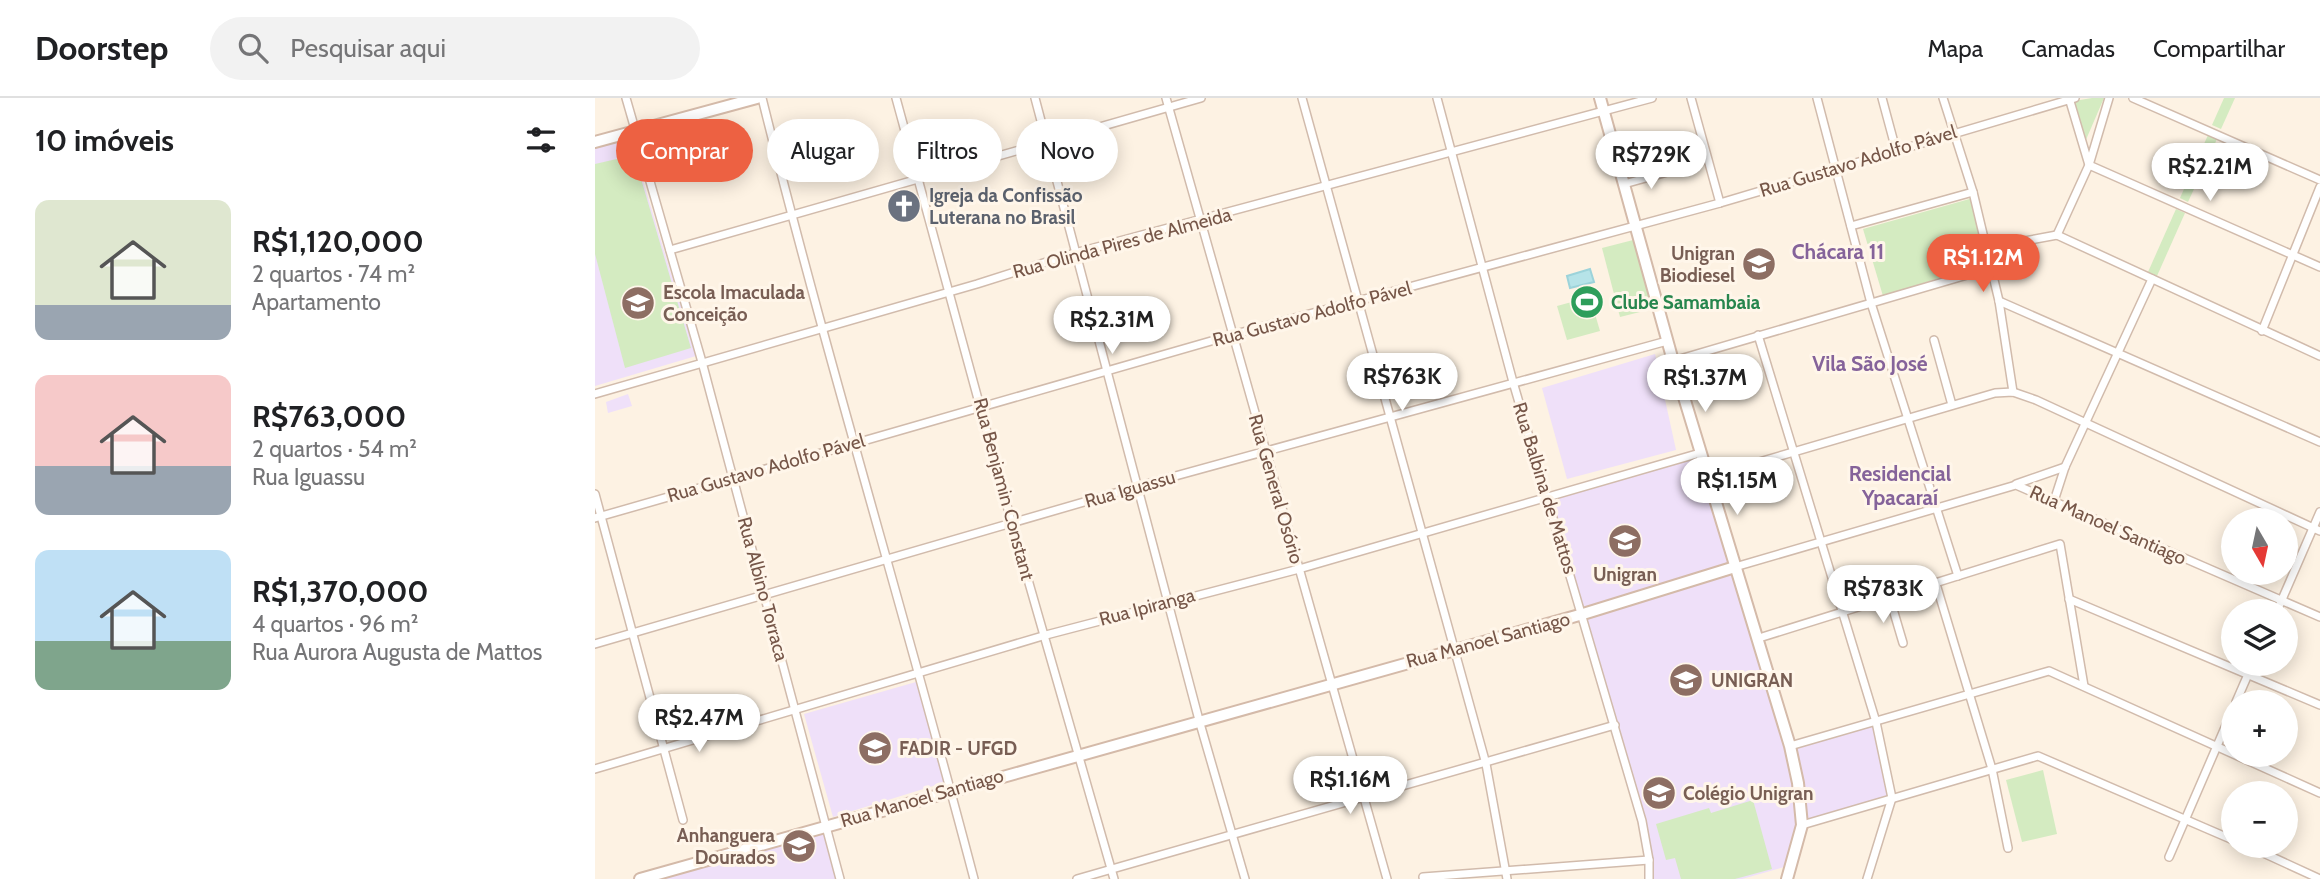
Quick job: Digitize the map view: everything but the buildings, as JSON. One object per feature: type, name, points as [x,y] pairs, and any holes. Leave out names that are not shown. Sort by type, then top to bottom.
[{"type":"street","name":"Rua Albino Torraca","points":[[626,98],[632,119]]},
{"type":"street","points":[[678,119],[759,98],[920,673],[974,879]]},
{"type":"street","name":"Rua Benjamin Constant","points":[[896,98],[902,119]]},
{"type":"street","points":[[1035,98],[1041,119]]},
{"type":"street","name":"Rua General Osório","points":[[1165,98],[1387,879]]},
{"type":"street","points":[[1118,122],[1201,98]]},
{"type":"street","points":[[1302,98],[1486,764],[1507,879]]},
{"type":"street","name":"Rua Balbina de Mattos","points":[[1437,98],[1513,382],[1642,821],[1649,860],[1649,879]]},
{"type":"street","points":[[1600,98],[1667,341],[1790,746],[1798,783],[1802,825],[1787,879]]},
{"type":"street","name":"Rua Olinda Pires de Almeida","points":[[595,394],[1075,253],[1651,98]]},
{"type":"street","points":[[1691,98],[1720,203]]},
{"type":"street","points":[[1817,98],[1871,303],[1958,576]]},
{"type":"street","points":[[1882,98],[1896,150]]},
{"type":"street","points":[[1943,98],[1973,192],[1999,301],[2013,393]]},
{"type":"street","points":[[2071,98],[2089,165]]},
{"type":"street","name":"Rua Gustavo Adolfo Pável","points":[[598,517],[1232,335],[1720,203],[2071,98]]},
{"type":"street","points":[[2057,235],[2089,165],[2109,98]]},
{"type":"street","points":[[2133,98],[2320,180]]},
{"type":"street","points":[[595,142],[616,136]]},
{"type":"street","points":[[2089,165],[2320,267]]},
{"type":"street","points":[[1624,184],[1671,171]]},
{"type":"street","name":"Rua Albino Torraca","points":[[650,182],[702,362],[840,879]]},
{"type":"street","points":[[670,250],[914,182]]},
{"type":"street","name":"Rua Benjamin Constant","points":[[918,182],[1012,524],[1114,879]]},
{"type":"street","points":[[1057,182],[1199,720],[1245,879]]},
{"type":"street","points":[[2262,331],[2320,187]]},
{"type":"street","points":[[1851,226],[1973,192]]},
{"type":"street","points":[[1986,248],[2057,235],[2320,356]]},
{"type":"street","points":[[1673,361],[1991,268]]},
{"type":"street","points":[[2055,501],[2065,467],[2152,279]]},
{"type":"street","points":[[1999,301],[2320,442]]},
{"type":"street","points":[[1758,335],[1876,722],[1892,799],[1867,879]]},
{"type":"street","name":"Rua Iguassu","points":[[595,644],[1139,486],[1667,341]]},
{"type":"street","points":[[1934,341],[1952,405]]},
{"type":"street","points":[[1708,477],[1995,393],[2013,393],[2036,400],[2316,529]]},
{"type":"street","name":"Rua Ipiranga","points":[[595,769],[796,712],[1046,635],[1167,601],[1299,569],[1700,453]]},
{"type":"street","points":[[2016,485],[2065,467]]},
{"type":"street","name":"Rua Manoel Santiago","points":[[640,879],[1077,754],[1583,614],[2016,485],[2276,599]]},
{"type":"street","points":[[595,494],[598,517],[683,820]]},
{"type":"street","points":[[2282,599],[2316,529],[2320,512]]},
{"type":"street","points":[[1759,638],[2060,544],[2084,686]]},
{"type":"street","points":[[1936,584],[1992,769],[2008,848]]},
{"type":"street","points":[[1890,598],[1903,643]]},
{"type":"street","points":[[2069,599],[2221,664]]},
{"type":"street","name":"Rua Manoel Santiago","points":[[2298,608],[2320,617]]},
{"type":"street","points":[[1790,746],[2049,671],[2320,793]]},
{"type":"street","points":[[2250,676],[2320,705]]},
{"type":"street","points":[[1077,879],[1615,725]]},
{"type":"street","points":[[2169,857],[2221,737]]},
{"type":"street","points":[[1802,825],[2038,756],[2221,835]]},
{"type":"street","points":[[2275,858],[2320,878]]},
{"type":"street","points":[[1423,877],[1649,860]]},
{"type":"shaded area","name":"Escola Imaculada Conceição","points":[[616,142],[616,182],[643,182],[696,356],[595,386],[595,148]]},
{"type":"shaded area","points":[[1655,354],[1676,450],[1567,479],[1542,388]]},
{"type":"shaded area","points":[[628,394],[632,406],[608,413],[606,402]]},
{"type":"shaded area","name":"UNIGRAN","points":[[1700,453],[1790,746],[1876,722],[1892,798],[1802,825],[1791,865],[1742,879],[1649,879],[1642,821],[1546,498]]},
{"type":"shaded area","name":"FADIR - UFGD","points":[[916,682],[946,782],[833,817],[804,714]]},
{"type":"shaded area","name":"Anhanguera Dourados","points":[[828,827],[840,879],[649,879]]},
{"type":"green space","points":[[2104,98],[2085,142],[2074,101]]},
{"type":"green space","points":[[2224,98],[2235,98],[2221,129],[2212,125]]},
{"type":"green space","points":[[2208,135],[2217,139],[2188,202],[2180,198]]},
{"type":"green space","name":"Escola Imaculada Conceição","points":[[616,159],[616,182],[642,182],[691,348],[625,368],[595,254],[595,164]]},
{"type":"green space","points":[[1973,198],[1992,261],[1883,296],[1863,229]]},
{"type":"green space","points":[[2176,209],[2185,213],[2157,276],[2148,272]]},
{"type":"green space","points":[[1637,239],[1656,308],[1620,317],[1602,248]]},
{"type":"green space","points":[[1590,297],[1600,331],[1567,340],[1557,306]]},
{"type":"green space","points":[[2043,770],[2057,834],[2022,842],[2006,780]]},
{"type":"green space","points":[[1753,800],[1772,869],[1735,879],[1681,879],[1675,858],[1666,860],[1656,824],[1709,808],[1711,813]]},
{"type":"water","points":[[1590,269],[1594,282],[1570,288],[1567,276]]},
{"type":"place","name":"Igreja da Confissão Luterana no Brasil","points":[[904,206]]},
{"type":"place","name":"Unigran Biodiesel","points":[[1759,264]]},
{"type":"place","name":"Clube Samambaia","points":[[1587,302]]},
{"type":"place","name":"Escola Imaculada Conceição","points":[[638,303]]},
{"type":"place","name":"Unigran","points":[[1625,541]]},
{"type":"place","name":"UNIGRAN","points":[[1686,680]]},
{"type":"place","name":"FADIR - UFGD","points":[[875,748]]},
{"type":"place","name":"Colégio Unigran","points":[[1659,793]]},
{"type":"place","name":"Anhanguera Dourados","points":[[799,846]]},
{"type":"district","name":"Chácara 11","points":[[1838,251]]},
{"type":"district","name":"Vila São José","points":[[1870,363]]},
{"type":"district","name":"Residencial Ypacaraí","points":[[1900,485]]}]
